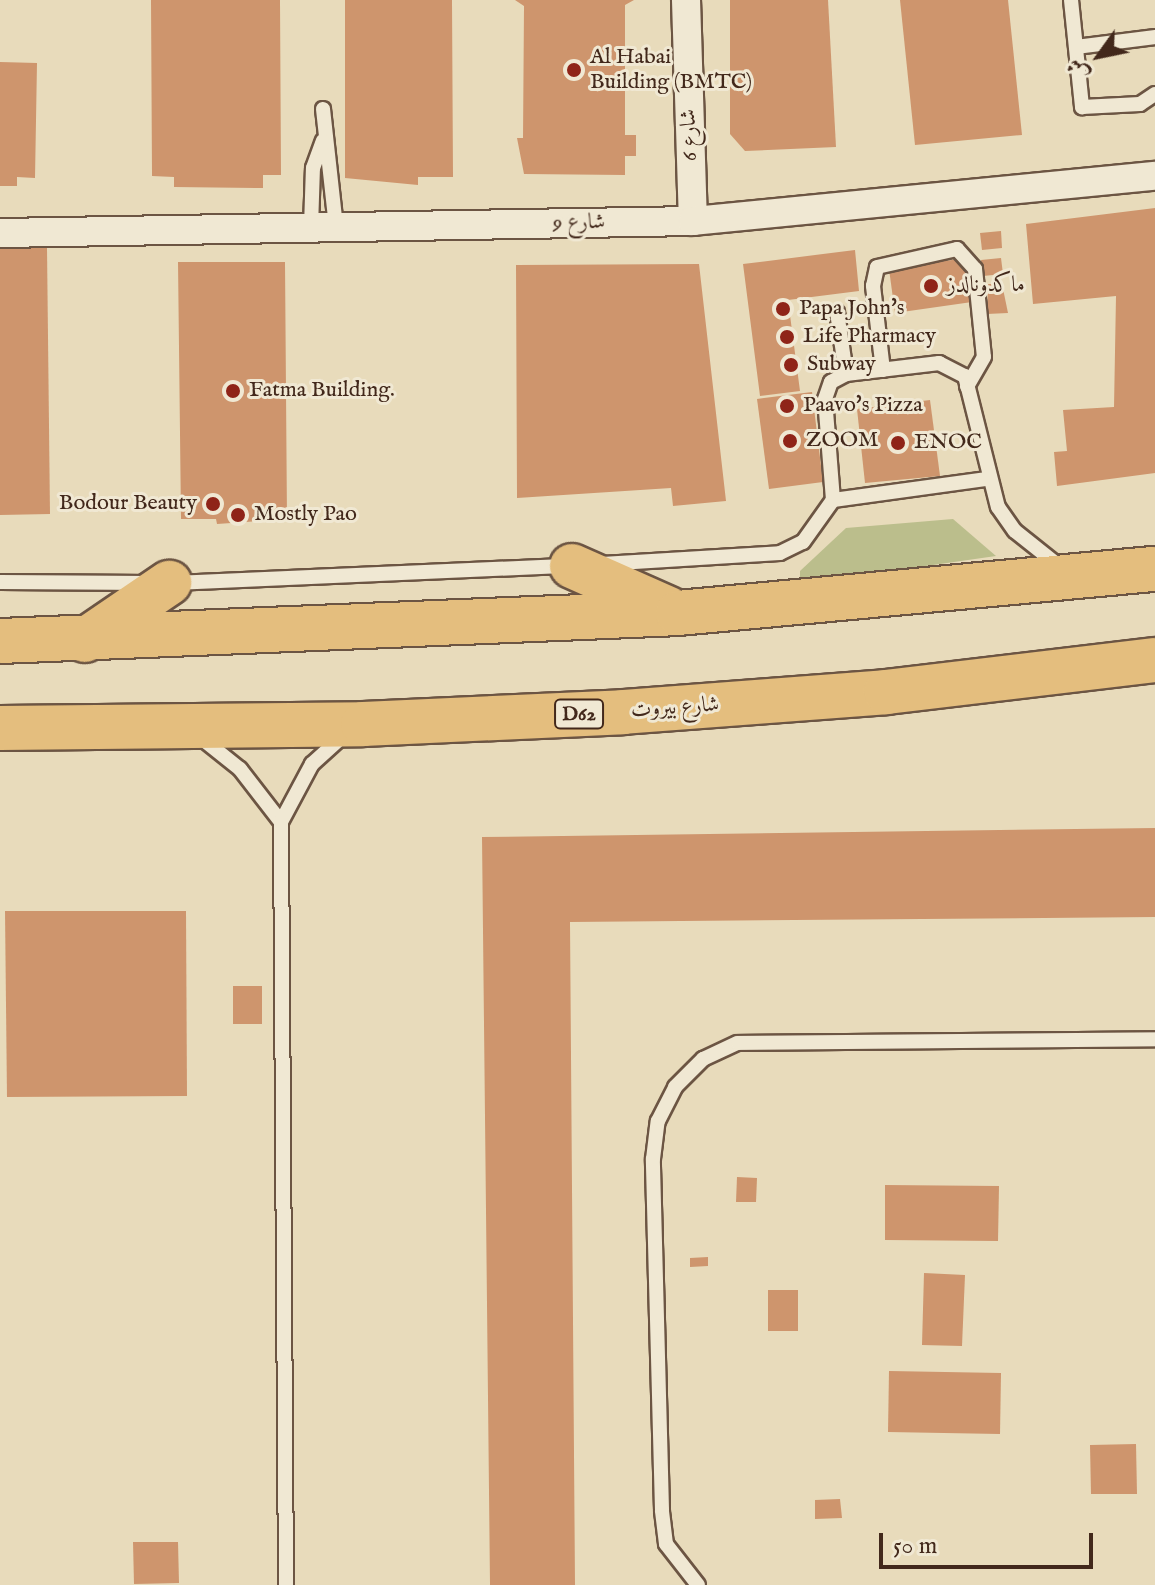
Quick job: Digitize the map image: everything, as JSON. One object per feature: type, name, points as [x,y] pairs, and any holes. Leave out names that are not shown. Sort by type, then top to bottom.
[{"type":"main road","points":[[572,566],[678,613]]},
{"type":"main road","points":[[0,641],[84,640],[678,613],[1089,577],[1152,568]]},
{"type":"main road","points":[[84,640],[169,583]]},
{"type":"main road","name":"شارع بيروت","points":[[0,728],[363,724],[755,703],[1155,660]]},
{"type":"street","name":"شارع 6","points":[[686,0],[693,221]]},
{"type":"street","name":"شارع 9","points":[[0,233],[693,221],[1155,176]]},
{"type":"lane","points":[[1071,0],[1082,107],[1140,104],[1155,94]]},
{"type":"lane","points":[[1076,47],[1155,37]]},
{"type":"lane","points":[[323,109],[323,141],[333,171],[324,226]]},
{"type":"lane","points":[[323,141],[313,168],[324,226]]},
{"type":"lane","points":[[883,370],[873,286],[877,267],[957,249],[975,269],[984,357],[967,386]]},
{"type":"lane","points":[[837,312],[846,374]]},
{"type":"lane","points":[[0,582],[169,583],[572,566],[780,553],[821,523],[833,500],[825,399],[831,382],[846,374],[949,363],[967,386],[986,479],[1015,531],[1061,567],[1089,577]]},
{"type":"lane","points":[[833,500],[986,479]]},
{"type":"lane","points":[[286,1585],[281,822],[312,764],[363,724]]},
{"type":"lane","points":[[187,727],[240,769],[281,822]]},
{"type":"lane","points":[[698,1585],[666,1544],[662,1510],[653,1159],[658,1121],[675,1087],[703,1059],[738,1043],[1155,1039]]},
{"type":"green space","points":[[953,519],[996,556],[800,584],[800,571],[846,528]]},
{"type":"building","points":[[151,0],[280,0],[281,175],[263,175],[263,188],[174,187],[174,177],[152,176]]},
{"type":"building","points":[[345,0],[452,0],[453,177],[418,177],[418,185],[345,178]]},
{"type":"building","name":"Al Habai Building (BMTC)","points":[[515,0],[634,0],[625,5],[625,135],[636,135],[636,156],[625,156],[625,175],[524,174],[517,138],[523,138],[524,6]]},
{"type":"building","points":[[730,0],[828,0],[836,147],[745,151],[730,134]]},
{"type":"building","points":[[900,0],[1008,0],[1022,135],[915,145]]},
{"type":"building","points":[[0,62],[37,63],[35,178],[17,177],[17,186],[0,186]]},
{"type":"building","points":[[1155,208],[1155,473],[1057,486],[1054,452],[1067,451],[1063,410],[1114,407],[1116,296],[1033,304],[1026,224]]},
{"type":"building","points":[[1001,231],[1002,248],[982,250],[980,233]]},
{"type":"building","points":[[0,248],[47,248],[50,514],[0,515]]},
{"type":"building","points":[[855,250],[859,291],[788,300],[800,391],[760,396],[743,264]]},
{"type":"building","name":"ماكدونالدز","points":[[966,258],[972,302],[895,313],[889,269]]},
{"type":"building","points":[[1001,258],[1003,274],[983,276],[981,260]]},
{"type":"building","name":"Fatma Building.","points":[[178,262],[285,262],[287,519],[217,524],[216,519],[181,519]]},
{"type":"building","points":[[699,264],[726,501],[673,506],[671,488],[517,498],[516,265]]},
{"type":"building","points":[[988,284],[1002,284],[1008,313],[987,314]]},
{"type":"building","name":"ZOOM","points":[[812,392],[823,482],[769,489],[757,399]]},
{"type":"building","name":"ENOC","points":[[930,400],[940,476],[865,483],[857,409]]},
{"type":"building","points":[[1155,828],[1155,917],[570,922],[575,1585],[490,1585],[482,837]]},
{"type":"building","points":[[5,911],[186,911],[187,1096],[7,1097]]},
{"type":"building","points":[[233,986],[262,986],[262,1024],[233,1024]]},
{"type":"building","points":[[737,1177],[757,1178],[756,1202],[736,1202]]},
{"type":"building","points":[[885,1185],[999,1186],[998,1241],[885,1240]]},
{"type":"building","points":[[708,1257],[708,1266],[690,1267],[690,1258]]},
{"type":"building","points":[[924,1273],[965,1275],[962,1346],[922,1345]]},
{"type":"building","points":[[768,1290],[798,1290],[798,1331],[768,1331]]},
{"type":"building","points":[[889,1371],[1001,1373],[1000,1434],[888,1432]]},
{"type":"building","points":[[1136,1444],[1137,1494],[1091,1494],[1090,1445]]},
{"type":"building","points":[[840,1499],[842,1518],[815,1519],[815,1500]]},
{"type":"building","points":[[133,1542],[178,1542],[179,1583],[134,1584]]},
{"type":"place","name":"Al Habai Building (BMTC)","points":[[574,70]]},
{"type":"place","name":"ماكدونالدز","points":[[931,286]]},
{"type":"place","name":"Papa John's","points":[[783,309]]},
{"type":"place","name":"Life Pharmacy","points":[[787,337]]},
{"type":"place","name":"Subway","points":[[791,365]]},
{"type":"place","name":"Fatma Building.","points":[[233,391]]},
{"type":"place","name":"Paavo's Pizza","points":[[787,406]]},
{"type":"place","name":"ZOOM","points":[[790,441]]},
{"type":"place","name":"ENOC","points":[[898,443]]},
{"type":"place","name":"Bodour Beauty","points":[[213,504]]},
{"type":"place","name":"Mostly Pao","points":[[238,515]]}]
